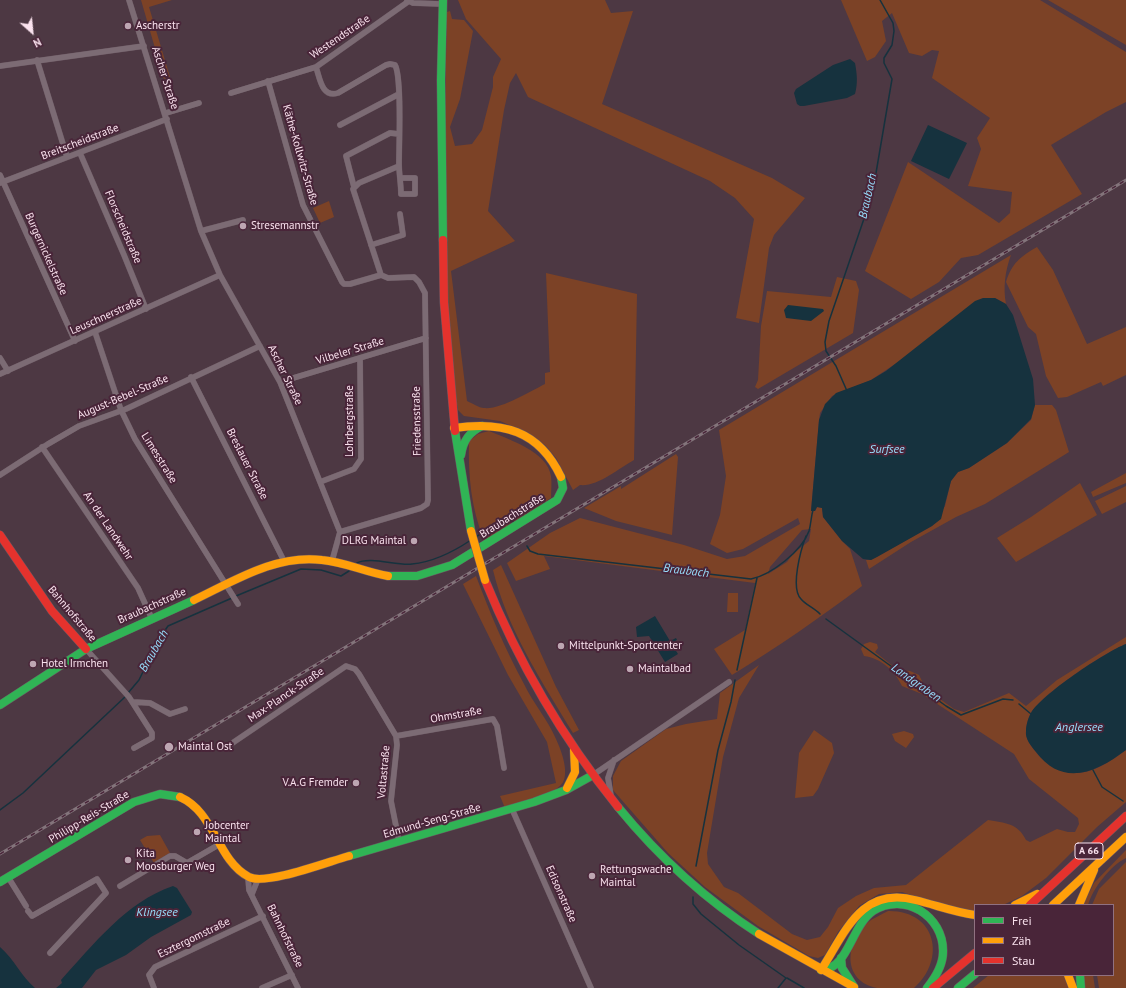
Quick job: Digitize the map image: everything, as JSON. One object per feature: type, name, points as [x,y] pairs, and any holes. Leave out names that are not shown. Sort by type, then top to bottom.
[{"type":"main road","points":[[442,2],[441,80],[444,302],[454,428],[459,464],[471,531],[485,580],[521,663],[544,703],[593,775],[665,858],[710,898],[751,929],[821,970],[855,987]]},
{"type":"main road","points":[[459,464],[462,445],[465,438],[475,429],[487,425]]},
{"type":"main road","name":"Braubachstraße","points":[[0,704],[86,649],[228,584],[284,561],[307,558],[332,561],[387,576],[404,577],[427,575],[458,563],[561,497],[564,487],[562,478],[552,460],[544,450],[520,434],[497,426],[487,425],[454,428]]},
{"type":"main road","name":"Bahnhofstraße","points":[[0,535],[52,611],[86,649]]},
{"type":"main road","points":[[566,790],[572,781],[575,772],[574,748]]},
{"type":"main road","name":"Edmund-Seng-Straße","points":[[248,877],[258,879],[277,878],[512,809],[566,790],[593,775]]},
{"type":"main road","name":"Philipp-Reis-Straße","points":[[0,882],[140,800],[164,793],[181,796],[193,804],[204,816],[220,844]]},
{"type":"main road","name":"A 66","points":[[1031,904],[1126,816]]},
{"type":"main road","name":"A 66","points":[[1054,904],[1126,837]]},
{"type":"main road","points":[[220,844],[231,861],[248,877]]},
{"type":"main road","points":[[1079,904],[1097,865]]},
{"type":"main road","points":[[1017,904],[1051,886]]},
{"type":"main road","points":[[821,970],[858,913],[878,900],[893,896],[908,897],[950,911],[974,915]]},
{"type":"main road","points":[[821,970],[834,968],[859,924],[868,914],[888,904],[904,904],[925,913],[933,920],[943,942],[943,953],[940,965],[927,988]]},
{"type":"main road","points":[[933,988],[974,955]]},
{"type":"main road","points":[[841,958],[842,968],[855,987]]},
{"type":"main road","points":[[958,988],[974,975]]},
{"type":"main road","points":[[1068,976],[1073,988]]},
{"type":"main road","points":[[1080,976],[1081,988]]},
{"type":"street","name":"Ascher Straße","points":[[129,0],[201,231],[220,275],[280,382],[340,532]]},
{"type":"street","name":"Westendstraße","points":[[231,93],[316,67],[409,1],[420,0]]},
{"type":"street","points":[[409,1],[442,2]]},
{"type":"street","points":[[0,66],[144,46]]},
{"type":"street","points":[[39,60],[67,157]]},
{"type":"street","points":[[316,67],[323,88],[327,93],[331,94],[338,93],[386,65],[394,64],[398,71],[399,166],[401,178]]},
{"type":"street","name":"Käthe-Kollwitz-Straße","points":[[268,81],[303,206],[342,282],[344,284],[350,284],[381,275]]},
{"type":"street","points":[[340,125],[399,94]]},
{"type":"street","name":"Breitscheidstraße","points":[[1,182],[80,152],[199,103]]},
{"type":"street","points":[[381,275],[354,193],[354,187],[346,156],[390,133],[399,134]]},
{"type":"street","name":"Florscheidstraße","points":[[80,152],[124,254],[146,310]]},
{"type":"street","points":[[354,187],[399,166]]},
{"type":"street","name":"Burgernickelstraße","points":[[0,175],[1,182],[75,341]]},
{"type":"street","points":[[371,245],[403,234],[400,214]]},
{"type":"street","points":[[201,231],[243,220]]},
{"type":"street","name":"Leuschnerstraße","points":[[0,374],[146,310],[220,275]]},
{"type":"street","name":"Friedensstraße","points":[[340,532],[422,508],[427,504],[426,299],[420,282],[414,277],[388,278],[381,275]]},
{"type":"street","name":"Limesstraße","points":[[95,332],[121,410],[135,439],[228,584]]},
{"type":"street","name":"Vilbeler Straße","points":[[280,382],[426,338]]},
{"type":"street","name":"August-Bebel-Straße","points":[[0,476],[42,447],[79,426],[121,410],[260,346]]},
{"type":"street","points":[[0,358],[8,371]]},
{"type":"street","name":"Lohrbergstraße","points":[[320,482],[354,469],[361,459],[360,358]]},
{"type":"street","name":"Breslauer Straße","points":[[191,377],[284,561]]},
{"type":"street","name":"An der Landwehr","points":[[42,447],[138,588],[152,619]]},
{"type":"street","points":[[332,561],[340,532]]},
{"type":"street","points":[[228,584],[238,604]]},
{"type":"street","name":"Bahnhofstraße","points":[[86,649],[134,702],[153,735],[152,738],[134,748]]},
{"type":"street","name":"Max-Planck-Straße","points":[[231,744],[346,666],[353,668]]},
{"type":"street","name":"Voltastraße","points":[[353,668],[359,674],[396,736],[397,745],[391,801],[399,842]]},
{"type":"street","name":"Edmund-Seng-Straße","points":[[593,775],[729,682]]},
{"type":"street","points":[[134,702],[150,702],[170,714],[185,710]]},
{"type":"street","name":"Ohmstraße","points":[[396,736],[493,719],[497,726],[504,768]]},
{"type":"street","points":[[611,797],[608,778],[614,760]]},
{"type":"street","name":"Edisonstraße","points":[[512,809],[591,988]]},
{"type":"street","points":[[120,886],[170,856],[175,856],[187,863],[220,844]]},
{"type":"street","points":[[8,877],[32,916],[97,879],[106,893],[50,953]]},
{"type":"street","name":"Bahnhofstraße","points":[[248,877],[249,890],[298,988]]},
{"type":"street","points":[[252,894],[258,879]]},
{"type":"street","name":"Esztergomstraße","points":[[154,988],[149,975],[155,967],[263,916]]},
{"type":"street","points":[[262,988],[292,975]]},
{"type":"shaded area","points":[[141,0],[172,0],[149,7],[170,77],[164,79]]},
{"type":"shaded area","points":[[458,0],[605,0],[611,13],[633,11],[602,104],[772,178],[805,198],[774,235],[769,248],[759,323],[736,318],[754,219],[735,198],[710,181],[528,97],[516,73],[510,83],[504,110],[488,211],[515,241],[451,271],[467,401],[480,407],[491,408],[507,403],[545,384],[545,373],[550,372],[546,273],[637,294],[634,460],[607,477],[587,485],[580,485],[573,490],[556,458],[545,445],[523,431],[500,421],[464,416],[458,410],[451,356],[445,229],[447,12],[450,11],[452,19],[464,20],[473,31],[460,99],[450,127],[455,146],[472,144],[482,130],[493,87],[493,77],[501,59],[466,19]]},
{"type":"shaded area","points":[[841,0],[1040,0],[1126,52],[1126,102],[1106,112],[1051,145],[1082,194],[978,255],[961,258],[939,282],[911,299],[865,271],[908,162],[999,223],[1010,213],[1012,192],[968,186],[981,149],[977,138],[990,118],[932,78],[939,51],[932,50],[922,56],[909,53],[892,13],[882,21],[886,41],[875,57],[867,61]]},
{"type":"shaded area","points":[[1048,0],[1126,0],[1126,45]]},
{"type":"shaded area","points":[[329,201],[334,217],[320,223],[313,208]]},
{"type":"shaded area","points":[[1037,247],[1053,270],[1087,344],[1126,327],[1126,375],[1103,386],[1101,382],[1067,397],[1058,398],[1046,376],[1036,334],[1028,327],[1006,282],[1008,275],[1017,261]]},
{"type":"shaded area","points":[[1011,255],[1005,280],[1006,304],[995,298],[871,380],[832,396],[820,413],[811,511],[815,511],[817,507],[822,508],[823,517],[850,549],[862,586],[830,610],[781,643],[732,675],[714,649],[745,630],[755,583],[544,556],[550,569],[516,581],[507,563],[550,533],[580,518],[684,545],[727,559],[745,556],[800,524],[798,518],[743,549],[727,553],[710,544],[720,515],[726,476],[719,430]],"holes":[[[811,529],[809,541],[793,554],[787,562],[768,574],[770,567],[802,530]]]},
{"type":"shaded area","points":[[837,277],[856,281],[859,290],[853,333],[758,389],[755,387],[758,380],[761,326],[767,291],[831,297]]},
{"type":"shaded area","points":[[1035,405],[1052,405],[1056,410],[1069,452],[985,504],[956,517],[911,542],[869,569],[866,560],[871,560],[932,526],[945,506],[951,481],[958,472],[969,468],[1007,443],[1031,420]]},
{"type":"shaded area","points":[[489,431],[516,442],[535,453],[543,460],[551,476],[551,498],[484,540],[476,516],[471,491],[469,441],[478,434]]},
{"type":"shaded area","points":[[676,454],[678,457],[672,535],[616,521],[584,508],[621,486],[621,489]]},
{"type":"shaded area","points":[[1126,473],[1126,483],[1093,497],[1091,492]]},
{"type":"shaded area","points":[[1080,483],[1097,515],[1016,562],[997,538],[1031,517]]},
{"type":"shaded area","points":[[1126,486],[1126,502],[1102,514],[1095,501]]},
{"type":"shaded area","points":[[501,565],[556,687],[579,730],[573,733],[538,675],[516,634],[507,613],[493,570]]},
{"type":"shaded area","points":[[476,576],[504,644],[528,691],[553,732],[565,765],[564,780],[555,790],[538,798],[505,808],[500,796],[556,783],[547,742],[508,675],[463,584]]},
{"type":"shaded area","points":[[728,593],[738,593],[738,612],[727,612]]},
{"type":"shaded area","points":[[1126,637],[1126,644],[1104,655],[1075,674],[1037,705],[1029,717],[1026,727],[1026,734],[1030,745],[1044,761],[1064,771],[1074,773],[1092,770],[1109,762],[1126,750],[1126,802],[1097,827],[1046,878],[1022,896],[1005,904],[974,904],[974,911],[954,909],[902,892],[879,894],[859,906],[838,932],[825,955],[818,958],[809,956],[758,926],[705,887],[668,853],[613,790],[613,776],[621,761],[666,729],[717,719],[720,693],[759,665],[739,698],[723,757],[707,853],[708,864],[724,887],[738,893],[792,934],[807,940],[820,937],[828,927],[838,908],[856,896],[874,888],[906,885],[988,820],[1005,823],[1015,827],[1023,834],[1026,840],[1030,842],[1057,829],[1075,832],[1079,824],[1078,818],[1029,779],[1014,754],[922,694],[902,686],[896,675],[882,662],[864,656],[861,649],[864,644],[870,642],[877,644],[878,648],[875,652],[898,670],[910,671],[919,675],[926,689],[954,709],[964,712],[1009,693],[1026,706],[1057,680]]},
{"type":"shaded area","points":[[814,730],[832,743],[834,753],[818,789],[813,796],[795,798],[799,753]]},
{"type":"shaded area","points":[[904,731],[913,734],[914,737],[906,748],[895,741],[892,734]]},
{"type":"shaded area","points":[[160,835],[170,853],[154,863],[140,840],[147,836]]},
{"type":"shaded area","points":[[1126,850],[1126,858],[1108,872],[1098,885],[1090,898],[1088,904],[1084,904],[1094,883]]},
{"type":"shaded area","points":[[1126,862],[1126,988],[1099,988],[1097,976],[1114,976],[1114,904],[1092,904],[1099,889]]},
{"type":"shaded area","points":[[888,911],[904,913],[917,919],[926,927],[931,938],[933,951],[931,964],[924,976],[914,988],[877,988],[866,984],[858,978],[853,970],[851,951],[854,941],[869,921]]},
{"type":"shaded area","points":[[988,976],[1064,976],[1069,988],[973,988]]},
{"type":"shaded area","points":[[1083,976],[1093,976],[1095,988],[1085,988]]},
{"type":"water","points":[[850,59],[855,63],[857,82],[855,94],[847,98],[804,106],[797,104],[794,93],[796,89],[833,65]]},
{"type":"water","points":[[928,125],[967,143],[949,179],[911,161]]},
{"type":"water","name":"Surfsee","points":[[983,298],[995,298],[1006,304],[1013,315],[1033,379],[1035,405],[1031,419],[1007,443],[969,468],[958,472],[951,481],[941,519],[932,526],[877,557],[871,560],[863,559],[842,541],[823,517],[822,508],[817,507],[815,511],[811,511],[819,420],[825,404],[836,393],[871,380],[886,371],[975,301]]},
{"type":"water","points":[[788,305],[823,309],[824,311],[811,321],[786,318],[784,310]]},
{"type":"water","points":[[655,616],[670,641],[676,638],[677,640],[671,643],[678,654],[665,662],[649,636],[637,637],[636,627]]},
{"type":"water","name":"Anglersee","points":[[1126,644],[1126,750],[1104,765],[1092,770],[1080,773],[1069,773],[1057,770],[1046,763],[1027,740],[1026,727],[1031,713],[1037,705],[1060,685],[1089,665]]},
{"type":"water","name":"Klingsee","points":[[173,886],[177,888],[192,912],[191,915],[151,937],[126,955],[96,970],[82,988],[56,988],[62,983],[61,980],[111,926],[140,903],[156,893]]},
{"type":"water","points":[[0,947],[26,978],[35,988],[0,988]]},
{"type":"waterway","name":"Braubach","points":[[847,391],[836,366],[826,351],[825,342],[829,321],[868,207],[876,173],[892,79],[884,63],[884,58],[892,45],[894,31],[893,23],[880,0]]},
{"type":"waterway","name":"Braubach","points":[[527,546],[530,551],[538,554],[751,579],[768,573],[793,554],[805,539],[809,531],[813,510]]},
{"type":"waterway","name":"Braubach","points":[[476,537],[500,522],[510,521],[515,523]]},
{"type":"waterway","name":"Landgraben","points":[[806,536],[798,568],[796,586],[801,599],[820,614]]},
{"type":"waterway","name":"Braubach","points":[[357,563],[369,560],[406,564],[420,563],[443,556],[471,540]]},
{"type":"waterway","name":"Braubach","points":[[236,596],[301,569],[321,570],[341,576],[349,571]]},
{"type":"waterway","points":[[737,670],[757,578]]},
{"type":"waterway","name":"Braubach","points":[[128,693],[139,680],[159,639],[168,626],[232,598]]},
{"type":"waterway","name":"Landgraben","points":[[826,619],[946,706],[961,715],[1003,699],[1013,700]]},
{"type":"waterway","points":[[696,866],[718,750],[731,702],[735,680]]},
{"type":"waterway","name":"Braubach","points":[[0,810],[23,793],[126,696]]},
{"type":"waterway","name":"Landgraben","points":[[1019,704],[1031,714]]},
{"type":"waterway","name":"Landgraben","points":[[1093,770],[1102,787],[1123,801]]},
{"type":"waterway","points":[[693,897],[693,904],[701,914],[739,945],[786,978],[778,988]]},
{"type":"waterway","points":[[787,978],[804,988]]},
{"type":"railway","points":[[0,854],[1126,180]]},
{"type":"traffic: fast","points":[[443,0],[441,80],[443,240]]},
{"type":"traffic: fast","points":[[461,455],[463,445],[467,438],[470,434],[482,426]]},
{"type":"traffic: fast","points":[[455,431],[471,531]]},
{"type":"traffic: fast","points":[[388,576],[417,576],[452,565],[557,500],[563,488],[561,477]]},
{"type":"traffic: fast","points":[[0,705],[86,649],[194,600]]},
{"type":"traffic: fast","points":[[349,856],[534,802],[566,790],[593,775]]},
{"type":"traffic: fast","points":[[0,882],[134,802],[160,794],[180,797]]},
{"type":"traffic: fast","points":[[618,807],[666,860],[720,907],[759,934]]},
{"type":"traffic: fast","points":[[821,970],[830,968],[837,963],[844,955],[859,927],[873,911],[885,906],[897,904],[909,906],[920,910],[929,918],[937,928],[942,939],[942,962],[936,976],[927,988]]},
{"type":"traffic: fast","points":[[841,958],[842,968],[854,987]]},
{"type":"traffic: fast","points":[[958,988],[974,975]]},
{"type":"traffic: fast","points":[[1080,976],[1081,988]]},
{"type":"traffic: slow","points":[[454,428],[488,426],[517,432],[530,439],[542,449],[552,461],[561,477]]},
{"type":"traffic: slow","points":[[471,531],[485,580]]},
{"type":"traffic: slow","points":[[194,600],[240,577],[272,565],[288,561],[305,559],[330,561],[388,576]]},
{"type":"traffic: slow","points":[[567,788],[575,772],[574,750]]},
{"type":"traffic: slow","points":[[180,797],[192,804],[197,809],[209,825],[230,860],[243,874],[249,877],[257,879],[283,876],[349,856]]},
{"type":"traffic: slow","points":[[1054,904],[1126,837]]},
{"type":"traffic: slow","points":[[1079,904],[1094,870]]},
{"type":"traffic: slow","points":[[1017,904],[1037,894]]},
{"type":"traffic: slow","points":[[821,970],[838,941],[857,916],[868,906],[881,900],[896,897],[915,900],[974,915]]},
{"type":"traffic: slow","points":[[759,934],[854,987]]},
{"type":"traffic: slow","points":[[1068,976],[1073,988]]},
{"type":"traffic: jam","points":[[443,240],[444,302],[455,431]]},
{"type":"traffic: jam","points":[[0,535],[52,611],[86,649]]},
{"type":"traffic: jam","points":[[485,580],[512,641],[543,698],[578,753],[618,807]]},
{"type":"traffic: jam","points":[[1031,904],[1126,816]]},
{"type":"traffic: jam","points":[[933,988],[974,954]]},
{"type":"place","name":"Ascherstr","points":[[128,26]]},
{"type":"place","name":"Stresemannstr","points":[[243,226]]},
{"type":"place","name":"DLRG Maintal","points":[[414,541]]},
{"type":"place","name":"Mittelpunkt-Sportcenter","points":[[561,646]]},
{"type":"place","name":"Hotel Irmchen","points":[[33,664]]},
{"type":"place","name":"Maintalbad","points":[[630,669]]},
{"type":"place","name":"Maintal Ost","points":[[169,747]]},
{"type":"place","name":"V.A.G Fremder","points":[[356,783]]},
{"type":"place","name":"Jobcenter Maintal","points":[[197,832]]},
{"type":"place","name":"Kita Moosburger Weg","points":[[128,860]]},
{"type":"place","name":"Rettungswache Maintal","points":[[592,876]]}]
